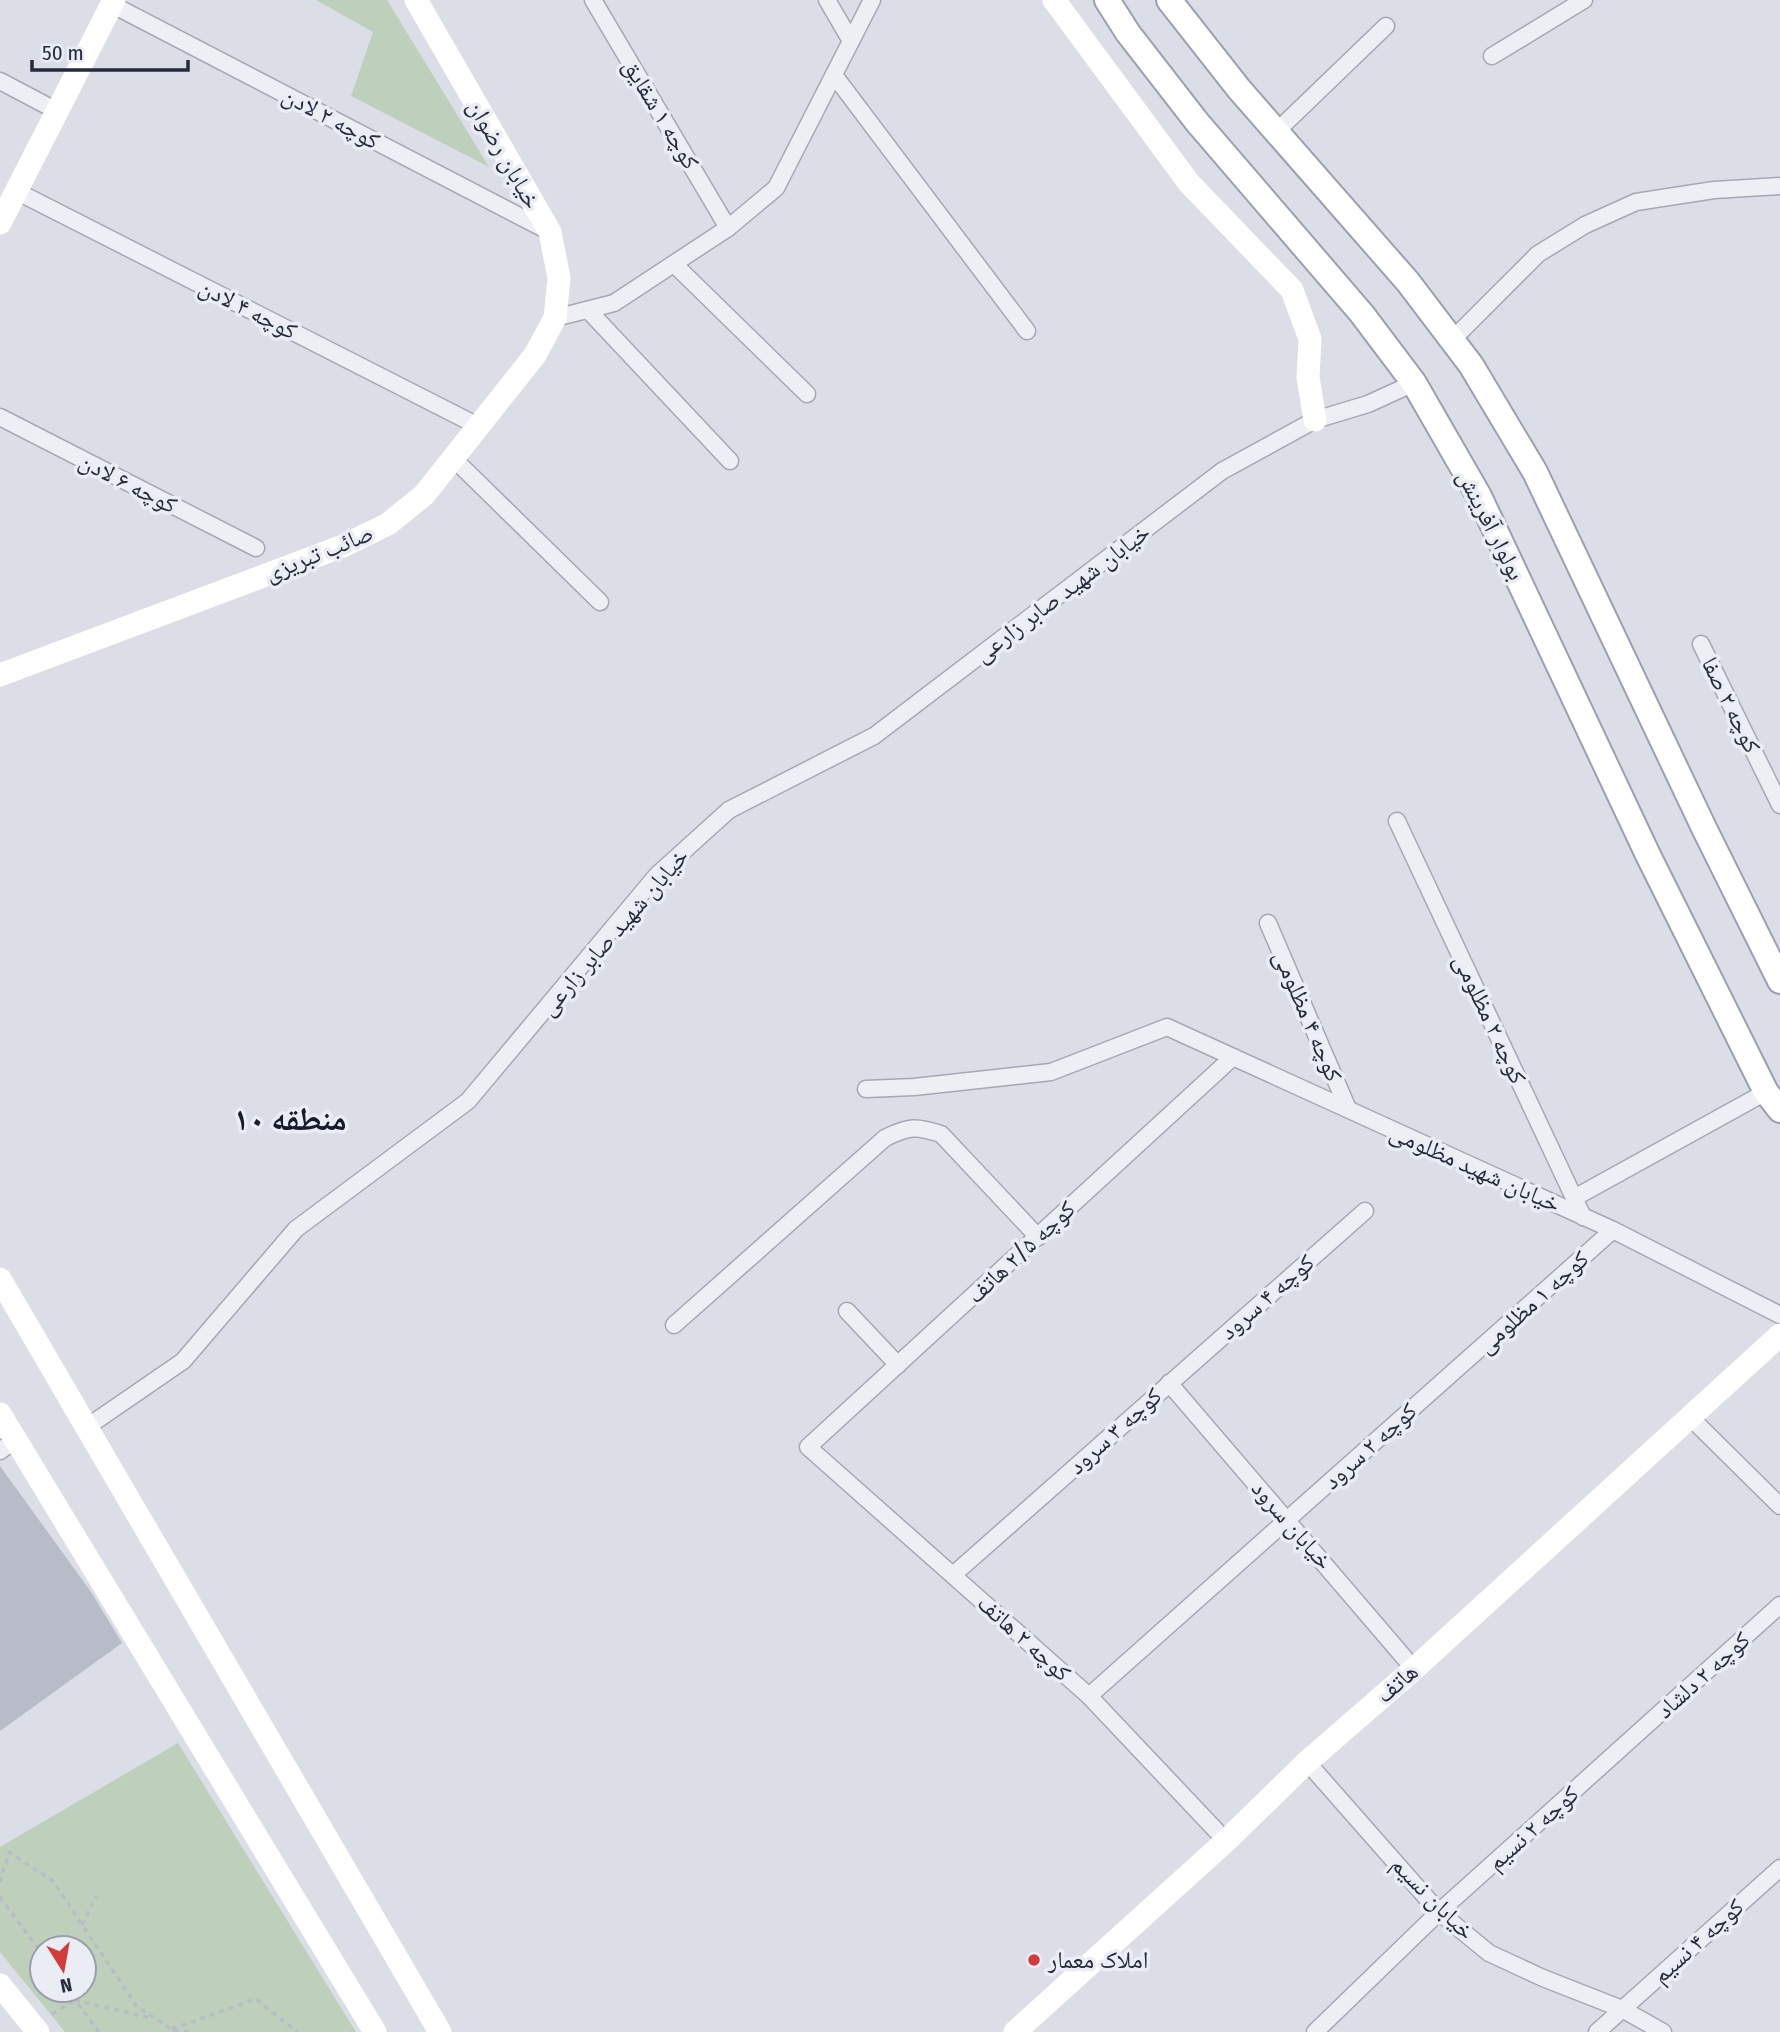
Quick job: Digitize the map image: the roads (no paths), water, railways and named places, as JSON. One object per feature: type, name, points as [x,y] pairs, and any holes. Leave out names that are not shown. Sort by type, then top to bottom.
[{"type":"main road","name":"بولوار آفرینش","points":[[1107,0],[1128,33],[1197,122],[1362,314],[1413,383],[1479,496],[1648,855],[1773,1101]]},
{"type":"main road","points":[[1172,3],[1276,132],[1408,282],[1471,365],[1535,472],[1704,828],[1780,981]]},
{"type":"street","name":"خیابان رضوان","points":[[416,0],[550,233],[559,278],[555,318]]},
{"type":"street","name":"کوچه ۱ شقایق","points":[[593,0],[728,228]]},
{"type":"street","points":[[827,0],[851,41]]},
{"type":"street","points":[[555,318],[614,303],[728,228],[776,188],[872,0]]},
{"type":"street","points":[[1054,0],[1189,183],[1292,290],[1310,339],[1308,377],[1315,420]]},
{"type":"street","points":[[1492,56],[1584,0]]},
{"type":"street","name":"کوچه ۲ لادن","points":[[113,2],[550,233]]},
{"type":"street","points":[[0,223],[113,2]]},
{"type":"street","points":[[1276,132],[1386,26]]},
{"type":"street","points":[[834,75],[1027,331]]},
{"type":"street","points":[[0,81],[57,111]]},
{"type":"street","points":[[1452,340],[1538,254],[1585,225],[1636,202],[1714,190],[1780,186]]},
{"type":"street","name":"کوچه ۴ لادن","points":[[16,191],[480,427]]},
{"type":"street","points":[[674,264],[807,394]]},
{"type":"street","points":[[588,310],[730,461]]},
{"type":"street","name":"صائب تبریزی","points":[[0,675],[343,546],[388,524],[424,495],[480,427],[535,355],[555,318]]},
{"type":"street","name":"خیابان شهید صابر زارعی","points":[[87,1427],[183,1361],[296,1229],[468,1101],[657,875],[729,810],[874,736],[1222,471],[1315,420],[1368,404],[1413,383]]},
{"type":"street","name":"کوچه ۶ لادن","points":[[0,417],[256,548]]},
{"type":"street","points":[[454,459],[600,602]]},
{"type":"street","name":"کوچه ۲ صفا","points":[[1701,643],[1780,804]]},
{"type":"street","name":"کوچه ۲ مظلومی","points":[[1397,821],[1583,1217]]},
{"type":"street","name":"کوچه ۴ مظلومی","points":[[1268,923],[1348,1109]]},
{"type":"street","name":"خیابان شهید مظلومی","points":[[866,1089],[914,1087],[1051,1072],[1167,1027],[1613,1230],[1780,1315]]},
{"type":"street","name":"کوچه ۲/۵ هاتف","points":[[808,1447],[1233,1057]]},
{"type":"street","points":[[1574,1198],[1773,1101]]},
{"type":"street","points":[[674,1325],[885,1138],[904,1128],[919,1128],[941,1135],[1038,1237]]},
{"type":"street","name":"کوچه ۴ سرود","points":[[1169,1383],[1365,1211]]},
{"type":"street","name":"کوچه ۱ مظلومی","points":[[1452,1373],[1613,1230]]},
{"type":"street","points":[[0,1279],[440,2032]]},
{"type":"street","points":[[847,1311],[898,1365]]},
{"type":"street","name":"هاتف","points":[[1015,2032],[1226,1841],[1307,1762],[1414,1669],[1780,1335]]},
{"type":"street","name":"کوچه ۲ سرود","points":[[1089,1696],[1452,1373]]},
{"type":"street","name":"کوچه ۳ سرود","points":[[954,1575],[1169,1383]]},
{"type":"street","name":"خیابان سرود","points":[[1169,1383],[1414,1669]]},
{"type":"street","points":[[0,1414],[7,1446],[375,2032]]},
{"type":"street","points":[[1690,1417],[1780,1506]]},
{"type":"street","name":"کوچه ۲ هاتف","points":[[808,1447],[1089,1696],[1226,1841]]},
{"type":"street","name":"کوچه ۲ دلشاد","points":[[1626,1744],[1780,1605]]},
{"type":"street","name":"کوچه ۲ نسیم","points":[[1315,2032],[1439,1912],[1626,1744]]},
{"type":"street","name":"خیابان نسیم","points":[[1307,1762],[1439,1912],[1489,1954],[1622,2009],[1662,2032]]},
{"type":"street","name":"کوچه ۴ نسیم","points":[[1597,2032],[1777,1870]]},
{"type":"street","points":[[0,1985],[35,2029]]},
{"type":"place","name":"املاک معمار","points":[[1034,1960]]},
{"type":"district","name":"منطقه ۱۰","points":[[290,1119]]}]
